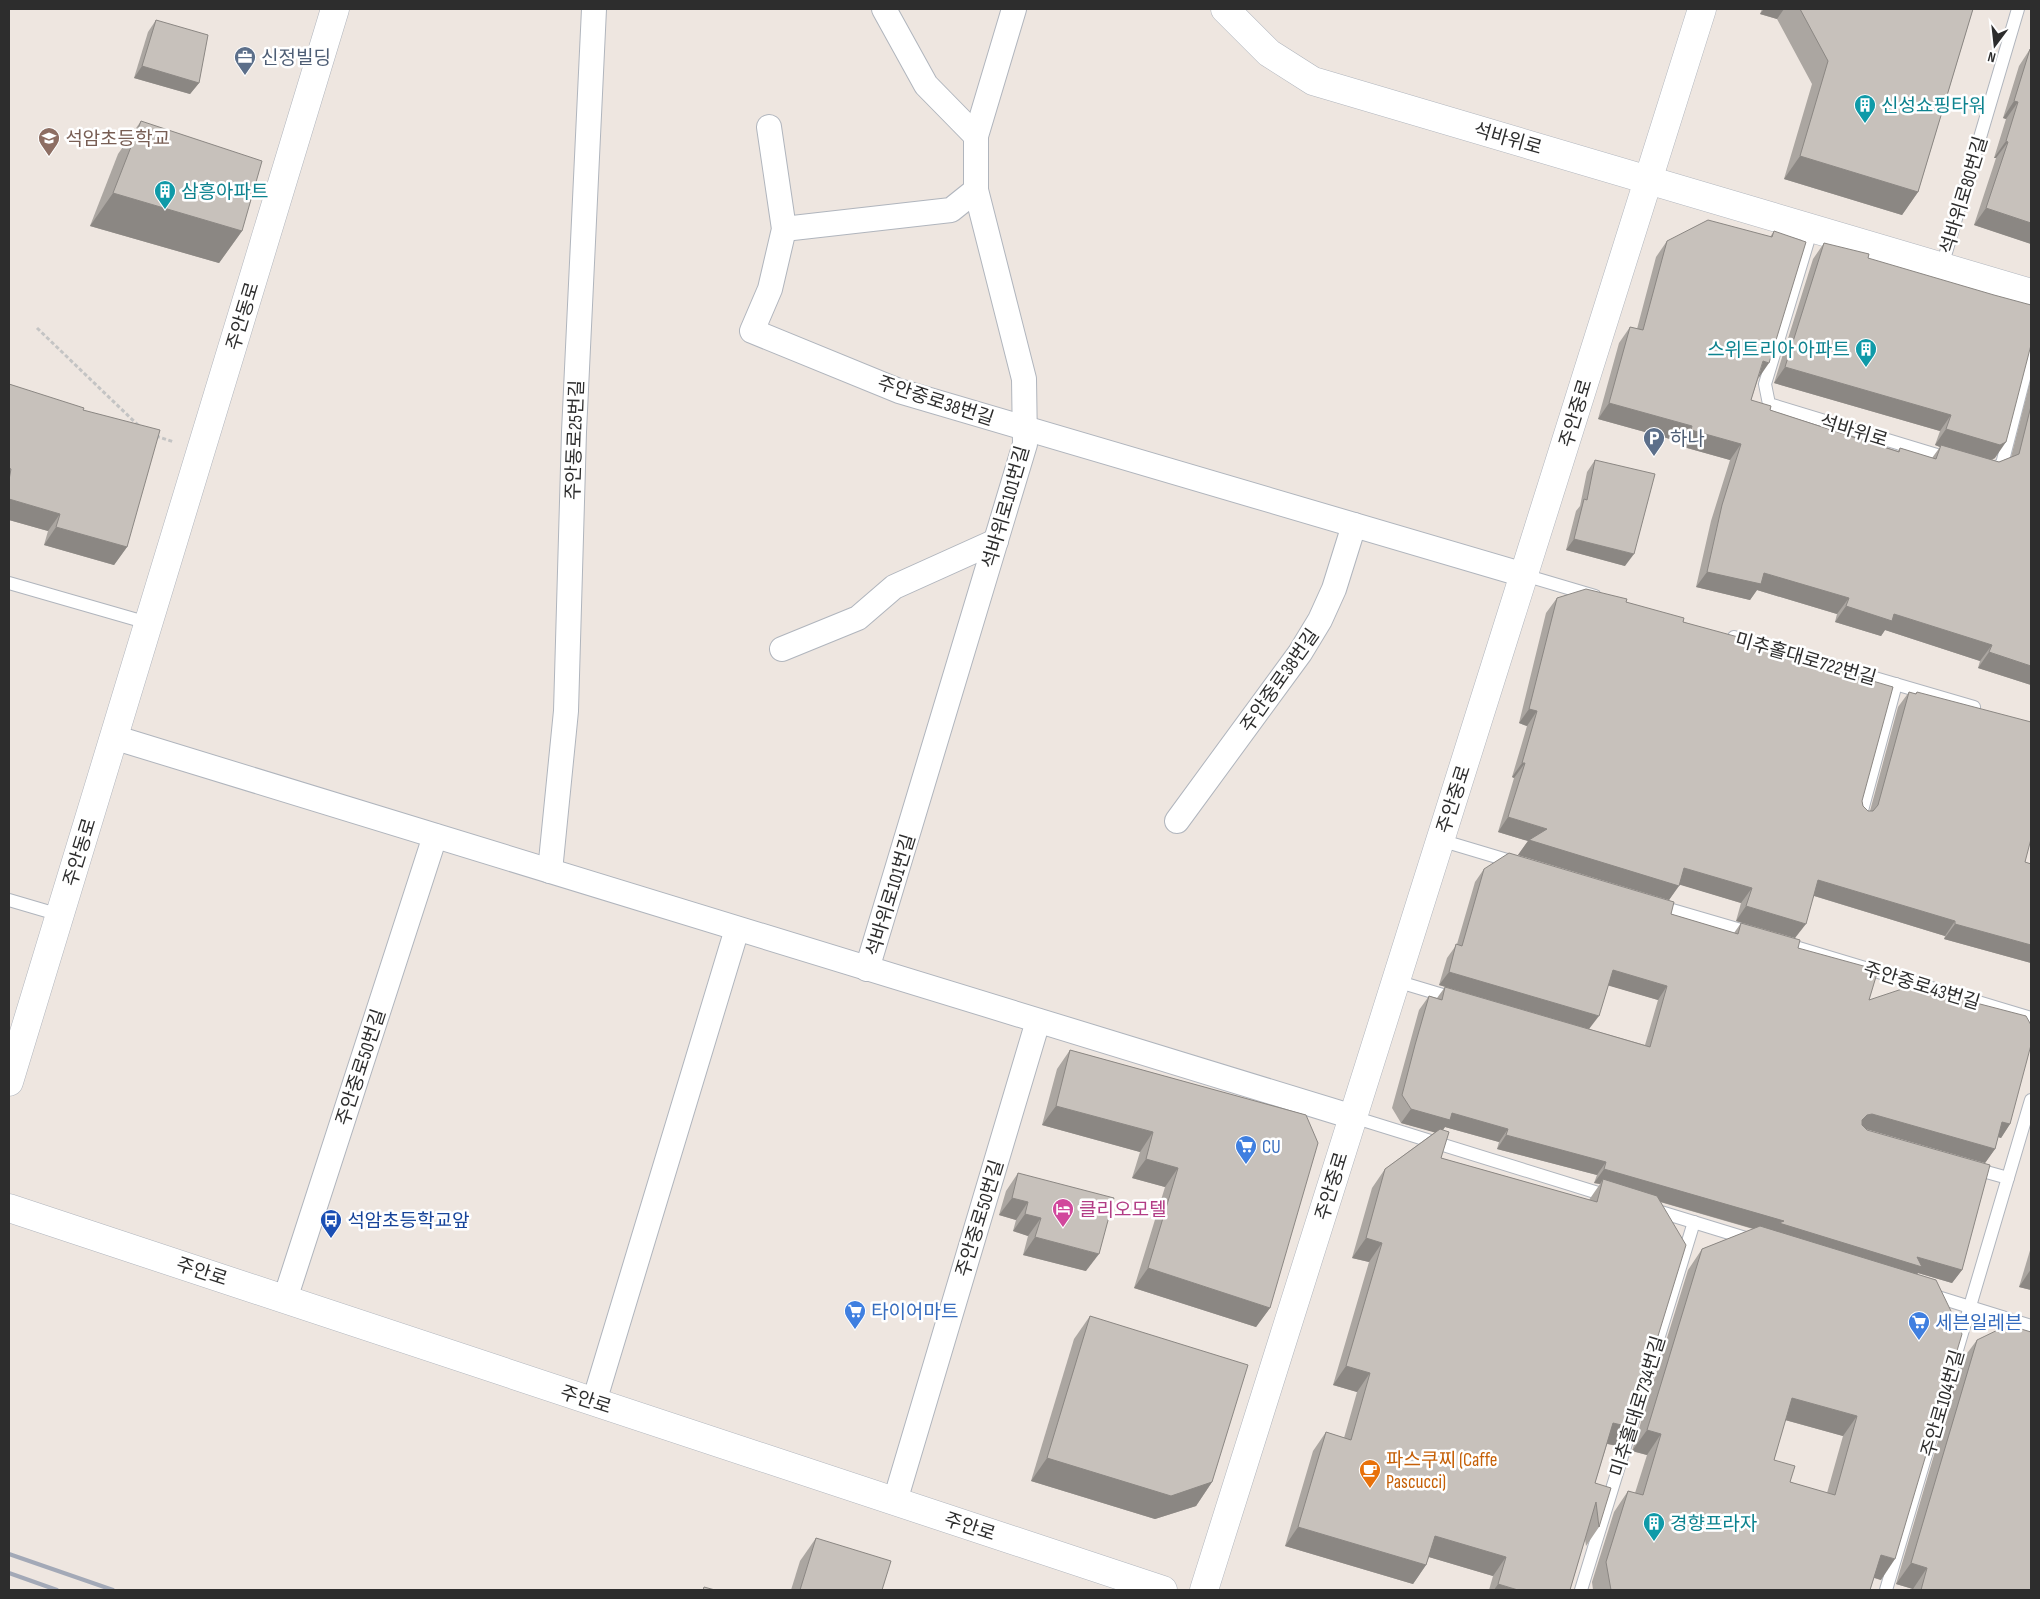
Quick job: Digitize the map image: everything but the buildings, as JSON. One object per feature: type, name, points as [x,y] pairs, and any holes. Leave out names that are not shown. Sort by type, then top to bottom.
[{"type":"street","name":"주안동로","points":[[9,1082],[335,9]]},
{"type":"street","name":"주안동로25번길","points":[[550,871],[566,711],[574,432],[594,9]]},
{"type":"street","points":[[884,9],[926,85],[976,136]]},
{"type":"street","name":"석바위로101번길","points":[[867,969],[1025,444],[1024,380],[976,190],[976,136],[1014,9]]},
{"type":"street","name":"주안중로","points":[[1204,1590],[1702,9]]},
{"type":"street","name":"석바위로","points":[[1234,12],[1269,53],[1313,81],[2031,293]]},
{"type":"street","name":"주안중로38번길","points":[[769,127],[784,229],[770,289],[752,331],[899,391],[1524,575]]},
{"type":"street","points":[[784,229],[951,210],[976,190]]},
{"type":"street","name":"주안중로38번길","points":[[1177,821],[1300,653],[1320,620],[1334,588],[1354,525]]},
{"type":"street","points":[[782,649],[858,618],[894,587],[996,541]]},
{"type":"street","points":[[114,737],[1353,1118]]},
{"type":"street","name":"주안중로50번길","points":[[285,1299],[434,836]]},
{"type":"street","points":[[594,1402],[737,929]]},
{"type":"street","name":"주안중로50번길","points":[[895,1501],[1038,1021]]},
{"type":"street","name":"주안로","points":[[11,1207],[1163,1590]]},
{"type":"lane","name":"석바위로80번길","points":[[1942,266],[2018,9]]},
{"type":"lane","name":"석바위로","points":[[1812,228],[1765,384],[1770,404],[1960,462]]},
{"type":"lane","points":[[1980,468],[1989,470],[2002,464],[2031,351]]},
{"type":"lane","points":[[1524,575],[1610,600]]},
{"type":"lane","points":[[9,583],[148,623]]},
{"type":"lane","name":"미추홀대로722번길","points":[[1724,634],[1986,711]]},
{"type":"lane","points":[[1860,818],[1896,684]]},
{"type":"lane","points":[[1440,840],[1526,866]]},
{"type":"lane","points":[[9,900],[60,915]]},
{"type":"lane","name":"주안중로43번길","points":[[1640,900],[2031,1018]]},
{"type":"lane","points":[[1396,981],[1471,1003]]},
{"type":"lane","name":"주안로104번길","points":[[1886,1590],[2031,1100]]},
{"type":"lane","points":[[1353,1118],[1760,1242]]},
{"type":"lane","points":[[1962,1165],[2008,1178]]},
{"type":"lane","name":"미추홀대로734번길","points":[[1581,1590],[1694,1222]]},
{"type":"lane","points":[[1913,1290],[2031,1326]]},
{"type":"path","points":[[37,328],[146,433],[201,450]]},
{"type":"railway","points":[[9,1554],[113,1590]]},
{"type":"railway","points":[[9,1573],[57,1590]]},
{"type":"place","name":"신정빌딩","points":[[245,76]]},
{"type":"place","name":"신성쇼핑타워","points":[[1865,124]]},
{"type":"place","name":"석암초등학교","points":[[49,157]]},
{"type":"place","name":"삼흥아파트","points":[[165,210]]},
{"type":"place","name":"스위트리아 아파트","points":[[1866,368]]},
{"type":"place","name":"하나","points":[[1654,457]]},
{"type":"place","name":"CU","points":[[1246,1165]]},
{"type":"place","name":"클리오모텔","points":[[1063,1228]]},
{"type":"place","name":"석암초등학교앞","points":[[331,1239]]},
{"type":"place","name":"타이어마트","points":[[855,1330]]},
{"type":"place","name":"세븐일레븐","points":[[1919,1341]]},
{"type":"place","name":"파스쿠찌 (Caffe Pascucci)","points":[[1370,1489]]},
{"type":"place","name":"경향프라자","points":[[1654,1542]]}]
